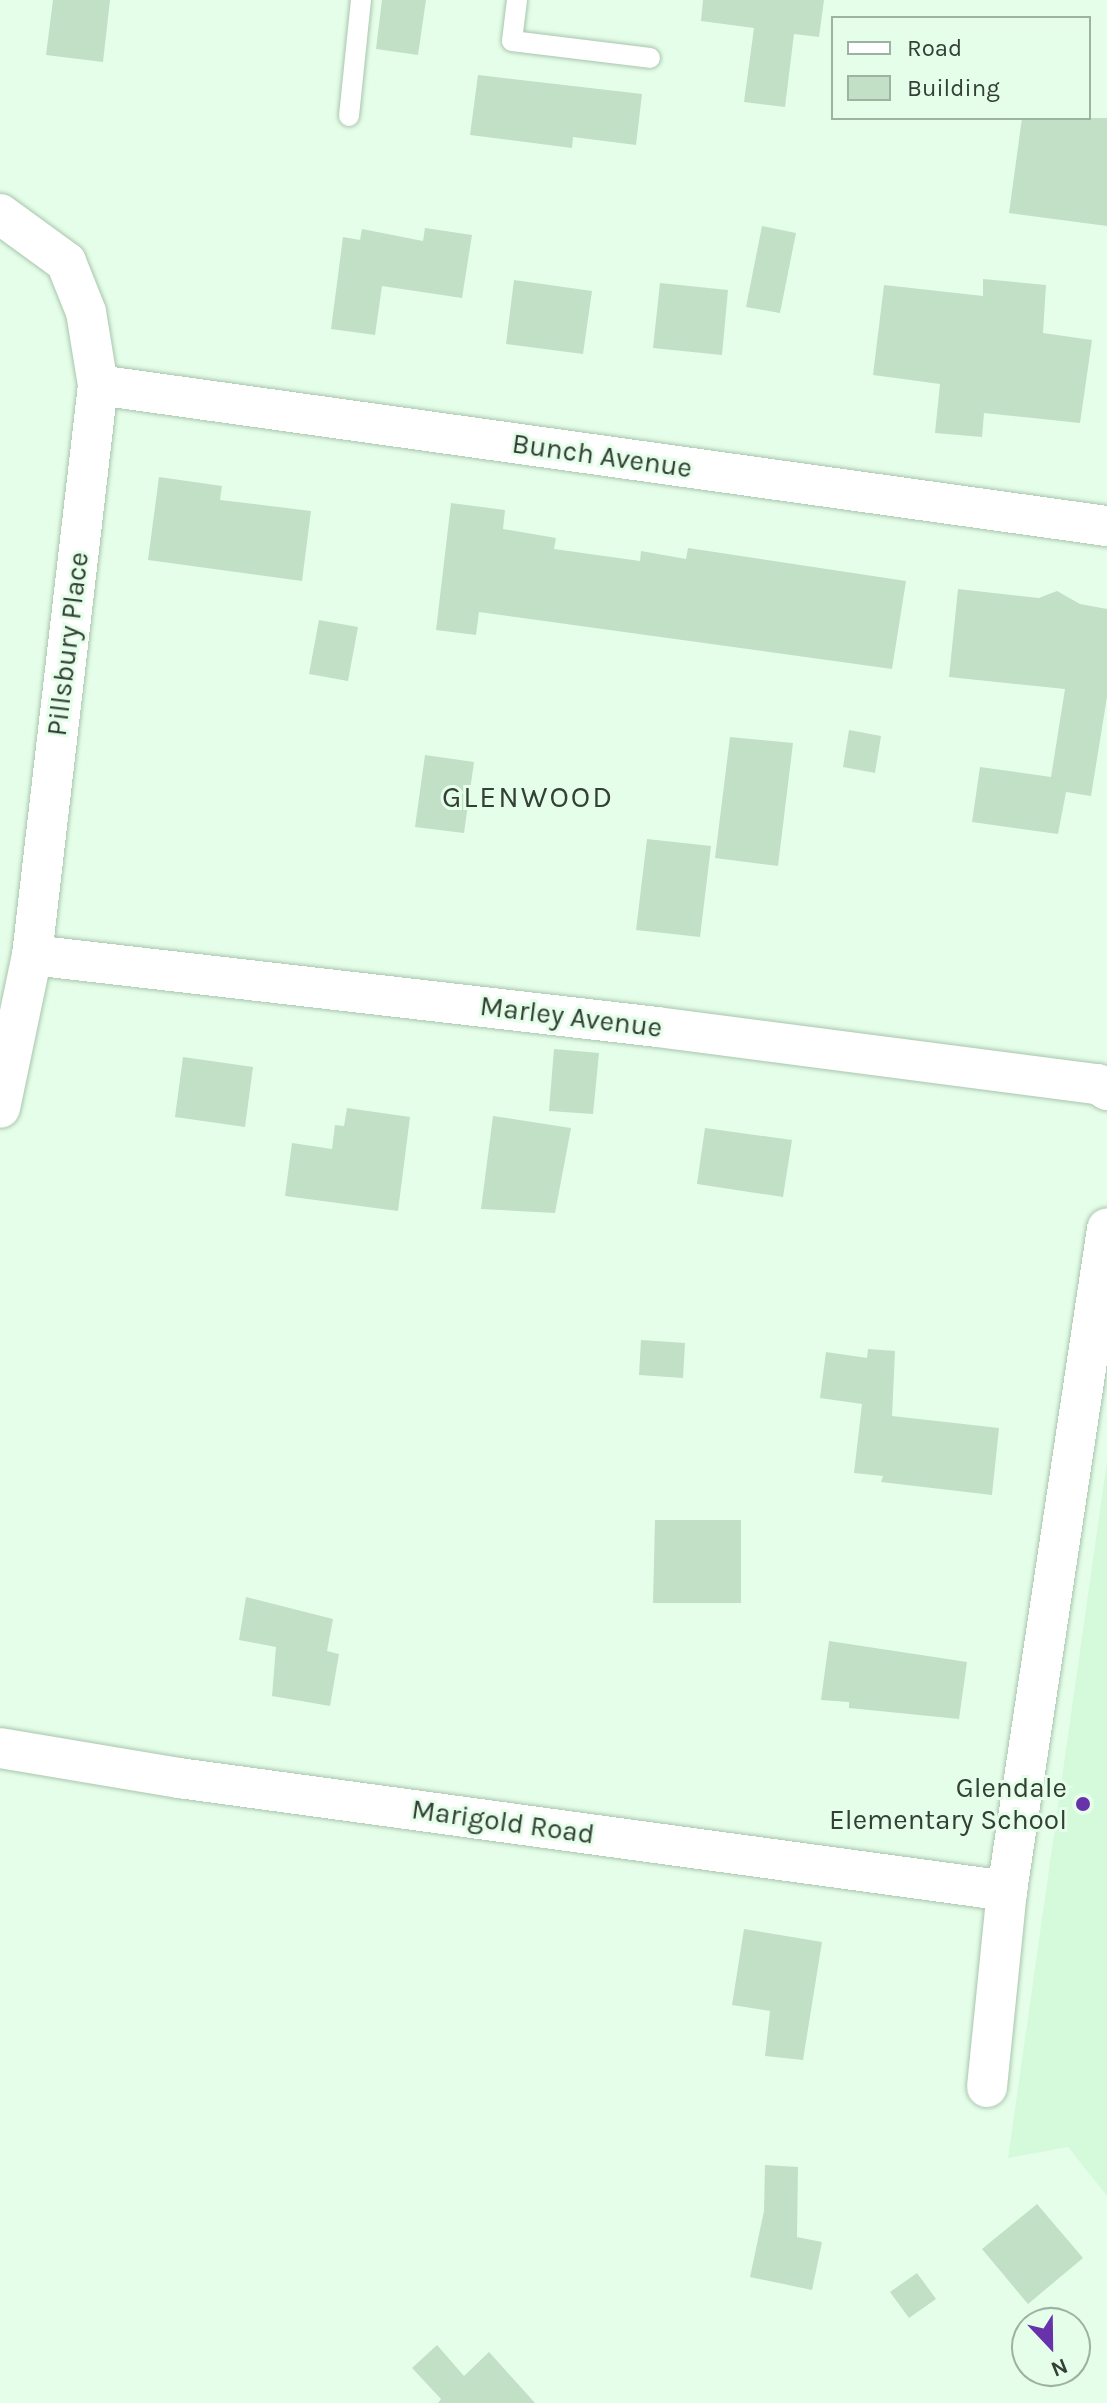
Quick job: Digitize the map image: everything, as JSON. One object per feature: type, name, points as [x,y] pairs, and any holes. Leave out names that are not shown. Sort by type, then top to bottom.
[{"type":"street","name":"Pillsbury Place","points":[[0,214],[66,262],[86,312],[98,385],[32,955],[0,1108]]},
{"type":"street","name":"Bunch Avenue","points":[[98,385],[1107,526]]},
{"type":"street","name":"Marley Avenue","points":[[32,955],[657,1027],[1098,1084],[1107,1090]]},
{"type":"street","points":[[987,2087],[1007,1891],[1107,1229]]},
{"type":"street","name":"Marigold Road","points":[[0,1748],[179,1778],[1007,1891]]},
{"type":"lane","points":[[349,116],[361,0]]},
{"type":"lane","points":[[517,0],[512,41],[650,58]]},
{"type":"shaded area","name":"Glendale Elementary School","points":[[1107,1461],[1107,2196],[1068,2147],[1008,2158]]},
{"type":"building","points":[[53,0],[110,0],[103,62],[46,55]]},
{"type":"building","points":[[382,0],[426,0],[418,55],[376,49]]},
{"type":"building","points":[[703,0],[824,0],[819,37],[794,34],[785,107],[744,102],[754,28],[701,21]]},
{"type":"building","points":[[478,75],[642,94],[636,145],[573,137],[572,148],[470,135]]},
{"type":"building","points":[[1107,118],[1107,226],[1009,213],[1022,120]]},
{"type":"building","points":[[762,226],[796,233],[780,313],[746,307]]},
{"type":"building","points":[[425,228],[472,235],[462,298],[382,286],[375,335],[331,329],[343,237],[360,240],[362,229],[423,241]]},
{"type":"building","points":[[983,279],[1046,285],[1043,333],[1092,340],[1080,423],[984,413],[982,437],[935,433],[940,384],[873,375],[884,285],[983,296]]},
{"type":"building","points":[[514,280],[592,291],[583,354],[506,344]]},
{"type":"building","points":[[660,283],[728,290],[722,355],[653,348]]},
{"type":"building","points":[[159,477],[222,486],[220,500],[311,511],[302,581],[148,560]]},
{"type":"building","points":[[451,503],[505,510],[503,529],[556,538],[554,549],[640,561],[641,551],[686,559],[688,548],[906,581],[892,669],[479,612],[476,635],[436,630]]},
{"type":"building","points":[[958,589],[1039,598],[1057,591],[1080,604],[1107,609],[1107,697],[1091,796],[1066,792],[1058,834],[972,822],[980,767],[1051,777],[1065,689],[949,677]]},
{"type":"building","points":[[319,620],[358,627],[348,681],[309,674]]},
{"type":"building","points":[[849,730],[881,736],[875,773],[843,767]]},
{"type":"building","points":[[730,737],[793,743],[778,866],[715,858]]},
{"type":"building","points":[[425,755],[474,762],[464,833],[415,827]]},
{"type":"building","points":[[647,839],[711,846],[700,937],[636,930]]},
{"type":"building","points":[[554,1049],[599,1053],[593,1114],[549,1111]]},
{"type":"building","points":[[183,1057],[253,1067],[245,1127],[175,1117]]},
{"type":"building","points":[[347,1108],[410,1117],[398,1211],[285,1196],[292,1143],[332,1149],[335,1125],[344,1126]]},
{"type":"building","points":[[493,1116],[571,1128],[555,1213],[481,1209]]},
{"type":"building","points":[[705,1128],[792,1140],[783,1197],[697,1184]]},
{"type":"building","points":[[641,1340],[685,1343],[683,1378],[639,1375]]},
{"type":"building","points":[[868,1349],[895,1351],[892,1416],[999,1428],[992,1495],[881,1482],[883,1476],[854,1473],[862,1404],[820,1398],[826,1352],[867,1358]]},
{"type":"building","points":[[655,1520],[741,1520],[741,1603],[653,1603]]},
{"type":"building","points":[[246,1597],[333,1619],[327,1651],[339,1654],[330,1706],[272,1696],[276,1647],[239,1640]]},
{"type":"building","points":[[829,1641],[967,1662],[959,1719],[849,1708],[849,1702],[821,1700]]},
{"type":"building","points":[[744,1929],[822,1942],[803,2060],[765,2056],[770,2011],[732,2005]]},
{"type":"building","points":[[765,2165],[798,2167],[797,2237],[822,2242],[812,2290],[750,2277],[764,2211]]},
{"type":"building","points":[[1037,2204],[1083,2258],[1028,2304],[982,2249]]},
{"type":"building","points":[[917,2273],[936,2299],[909,2318],[890,2292]]},
{"type":"building","points":[[437,2345],[464,2376],[489,2352],[535,2403],[438,2403],[441,2399],[412,2368]]},
{"type":"place","name":"Glendale Elementary School","points":[[1083,1804]]},
{"type":"district","name":"GLENWOOD","points":[[528,797]]}]
